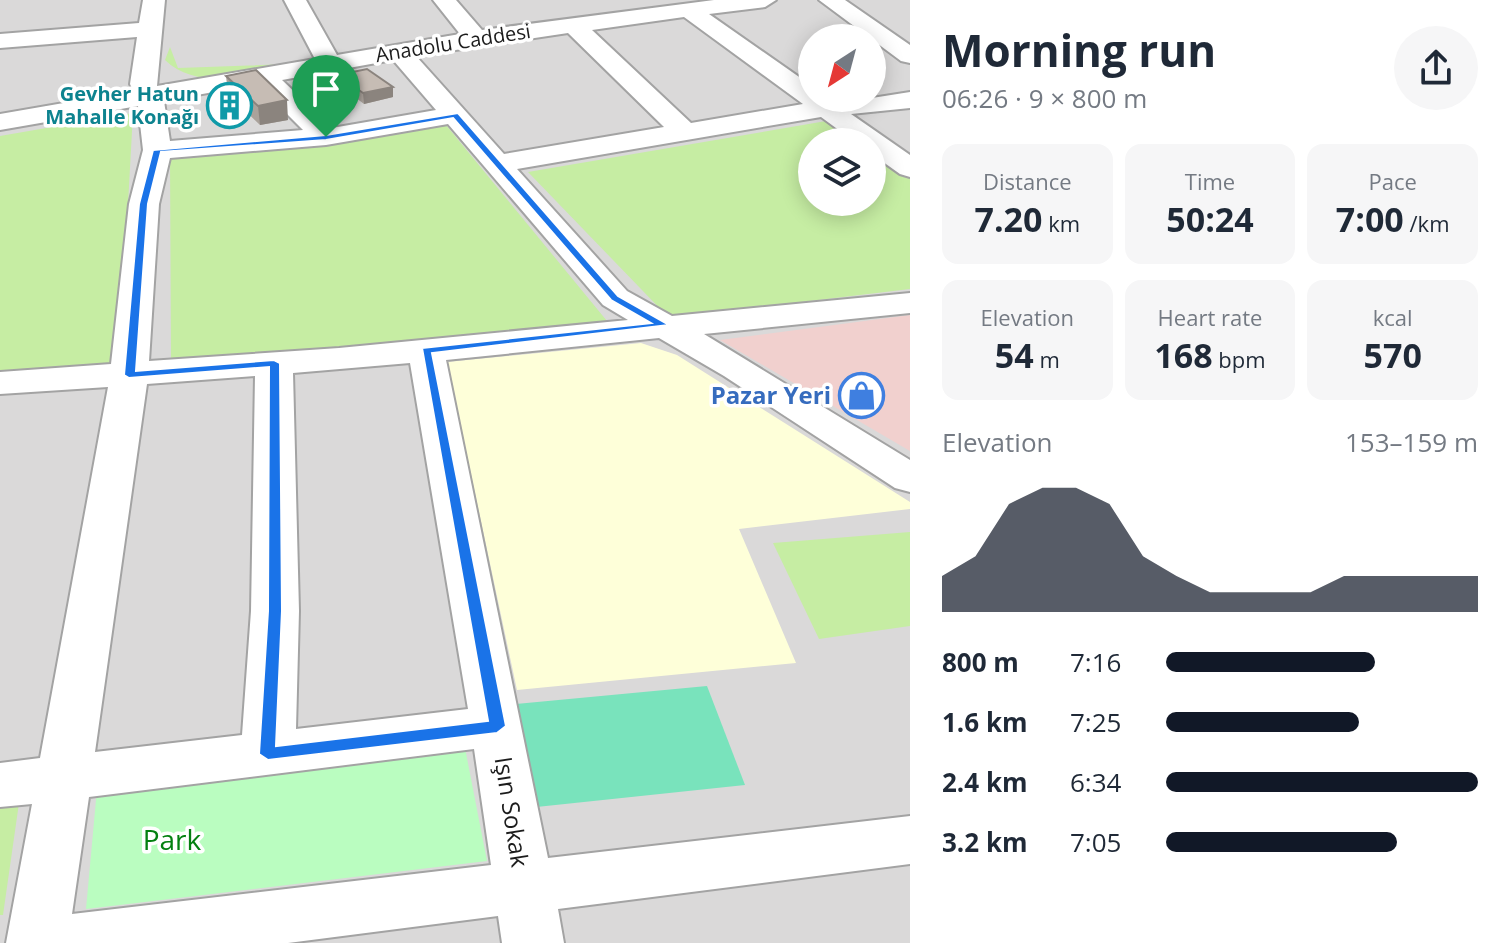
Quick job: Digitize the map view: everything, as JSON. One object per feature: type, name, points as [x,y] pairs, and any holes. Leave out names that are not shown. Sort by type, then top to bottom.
[{"type":"street","points":[[37,943],[129,375],[144,204],[157,150],[143,104],[154,0]]},
{"type":"street","points":[[295,0],[330,64]]},
{"type":"street","points":[[444,0],[476,38]]},
{"type":"street","name":"Anadolu Caddesi","points":[[0,122],[143,104],[264,77],[476,38],[765,0]]},
{"type":"street","points":[[830,0],[910,56]]},
{"type":"street","points":[[688,10],[798,88]]},
{"type":"street","points":[[572,24],[685,132]]},
{"type":"street","points":[[0,41],[150,29]]},
{"type":"street","points":[[398,51],[615,298],[737,368],[910,479]]},
{"type":"street","points":[[264,77],[326,137]]},
{"type":"street","points":[[886,102],[910,100]]},
{"type":"street","points":[[0,131],[143,104]]},
{"type":"street","points":[[495,164],[803,112]]},
{"type":"street","points":[[833,112],[910,168]]},
{"type":"street","points":[[157,150],[326,137],[455,115]]},
{"type":"street","points":[[0,383],[426,350],[663,325],[826,314],[910,303]]},
{"type":"street","name":"Işın Sokak","points":[[426,350],[497,726],[529,915]]},
{"type":"street","points":[[268,754],[275,611],[274,363]]},
{"type":"street","points":[[0,785],[497,726]]},
{"type":"street","points":[[66,943],[529,915],[910,840]]},
{"type":"shaded area","points":[[0,0],[910,0],[910,943],[0,943]]},
{"type":"shaded area","name":"Pazar Yeri","points":[[910,315],[910,451],[720,340]]},
{"type":"shaded area","points":[[641,343],[677,355],[910,502],[910,509],[739,529],[796,663],[517,690],[447,362]]},
{"type":"green space","points":[[170,47],[178,68],[318,63],[238,78],[198,77],[180,71],[165,60]]},
{"type":"green space","points":[[133,113],[119,369],[0,376],[0,136]]},
{"type":"green space","points":[[832,120],[843,128],[798,128],[798,216],[886,216],[886,158],[910,175],[910,289],[669,318],[528,172]]},
{"type":"green space","points":[[446,125],[607,321],[171,364],[170,158],[320,146]]},
{"type":"green space","points":[[910,532],[910,626],[819,639],[773,543]]},
{"type":"green space","points":[[707,686],[745,785],[527,808],[506,705]]},
{"type":"green space","name":"Park","points":[[465,748],[487,861],[86,909],[97,789]]},
{"type":"green space","points":[[20,796],[3,915],[0,915],[0,798]]},
{"type":"building","points":[[367,69],[393,87],[363,93],[338,75]]},
{"type":"building","points":[[256,70],[287,100],[258,106],[226,76]]},
{"type":"place","name":"Gevher Hatun Mahalle Konağı","points":[[230,106]]},
{"type":"place","name":"Pazar Yeri","points":[[862,396]]},
{"type":"route","points":[[455,115],[615,298],[663,325],[426,350],[497,726],[268,754],[275,611],[274,363],[129,375],[144,204],[157,150],[326,137],[455,115]]}]
